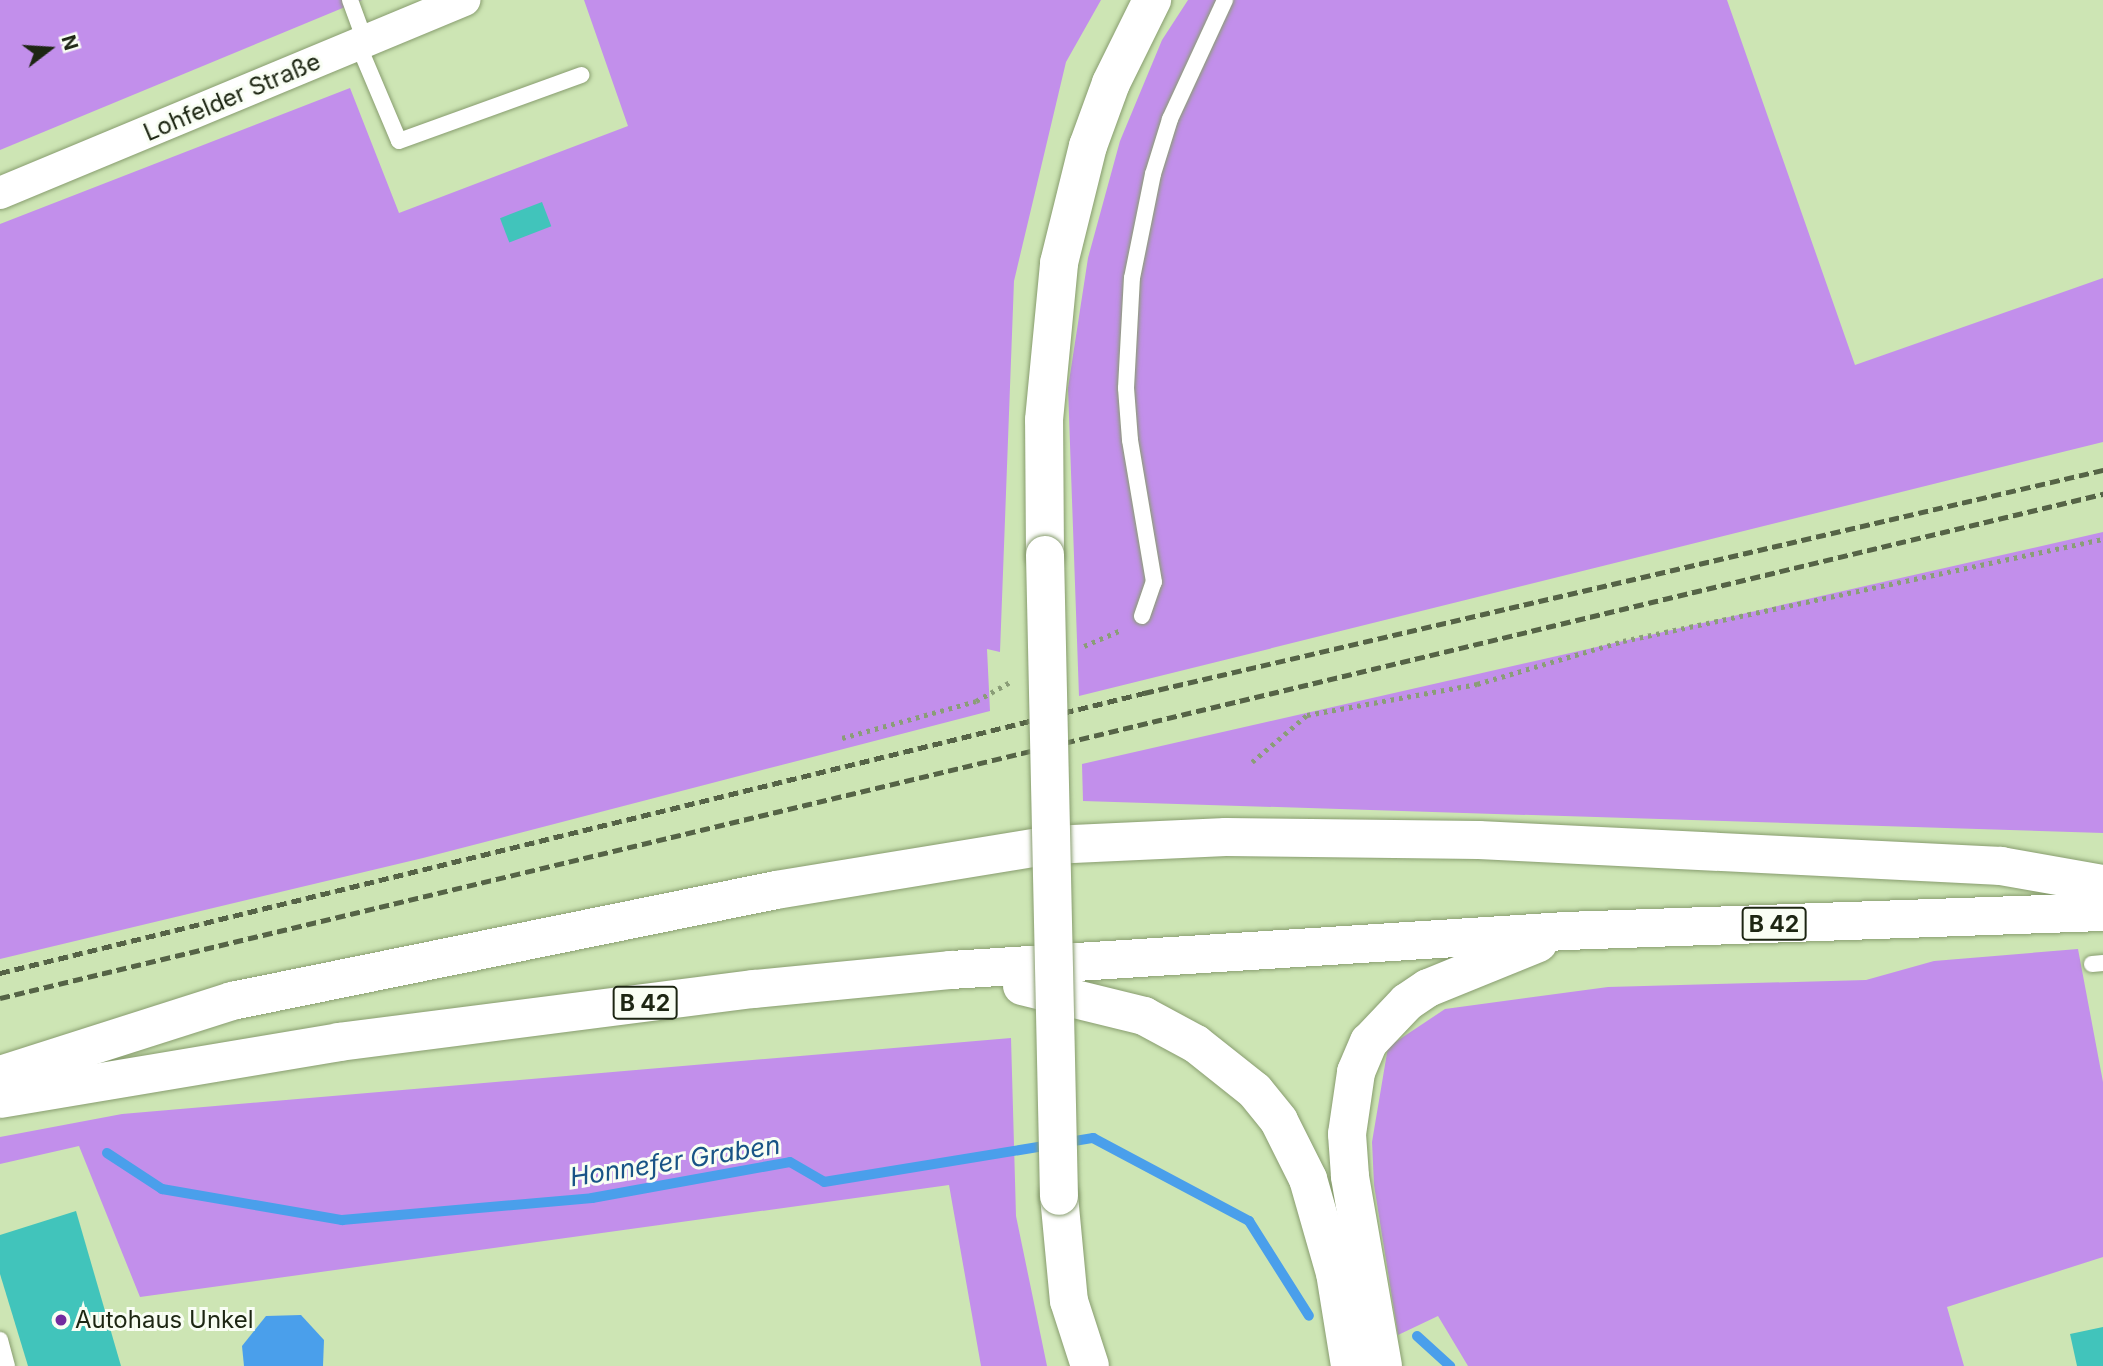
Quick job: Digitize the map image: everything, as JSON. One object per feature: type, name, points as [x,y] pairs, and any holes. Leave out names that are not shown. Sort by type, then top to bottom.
[{"type":"main road","points":[[1090,1366],[1074,1321],[1065,1276],[1059,1196],[1044,420],[1055,291],[1070,205],[1111,83],[1152,0]]},
{"type":"main road","points":[[0,1075],[232,1001],[776,890],[1051,845],[1329,836],[2001,866],[2103,884]]},
{"type":"main road","name":"B 42","points":[[0,1099],[339,1042],[740,991],[951,970],[1566,931],[2103,912]]},
{"type":"main road","points":[[1383,1366],[1350,1176],[1347,1134],[1356,1072],[1369,1042],[1387,1021],[1428,988],[1566,931]]},
{"type":"main road","points":[[951,970],[1144,1016],[1231,1069],[1279,1121],[1308,1179],[1335,1273],[1343,1354]]},
{"type":"street","name":"Lohfelder Straße","points":[[0,193],[464,0]]},
{"type":"lane","points":[[350,0],[361,43],[399,141],[581,75]]},
{"type":"lane","points":[[1142,616],[1154,582],[1130,440],[1126,388],[1132,278],[1153,174],[1170,120],[1226,0]]},
{"type":"lane","points":[[0,1340],[7,1366]]},
{"type":"path","points":[[1252,762],[1307,715],[1478,684],[1623,640],[2103,539]]},
{"type":"path","points":[[1082,647],[1142,616]]},
{"type":"path","points":[[842,738],[976,701],[1022,676]]},
{"type":"shaded area","points":[[0,0],[362,0],[0,150]]},
{"type":"shaded area","points":[[584,0],[1101,0],[1066,62],[1014,281],[1000,652],[987,649],[990,711],[423,858],[0,959],[0,224],[350,88],[399,213],[628,126]]},
{"type":"shaded area","points":[[1188,0],[1727,0],[1855,365],[2103,278],[2103,442],[1079,696],[1068,388],[1088,258],[1120,141],[1162,40]]},
{"type":"shaded area","points":[[2103,532],[2103,833],[1083,801],[1082,764]]},
{"type":"shaded area","points":[[2078,949],[2103,1082],[2103,1257],[1947,1307],[1964,1366],[1468,1366],[1438,1316],[1398,1335],[1374,1185],[1372,1142],[1388,1047],[1445,1009],[1608,987],[1866,980],[1934,961]]},
{"type":"shaded area","points":[[1011,1038],[1016,1216],[1047,1366],[981,1366],[949,1185],[140,1297],[79,1146],[0,1164],[0,1137],[122,1114]]},
{"type":"water","points":[[301,1315],[324,1340],[323,1366],[244,1366],[242,1346],[266,1316]]},
{"type":"building","points":[[542,202],[551,226],[509,242],[500,218]]},
{"type":"building","name":"Autohaus Unkel","points":[[76,1211],[121,1366],[28,1366],[0,1274],[0,1235]]},
{"type":"building","points":[[2103,1327],[2103,1366],[2077,1366],[2070,1334]]},
{"type":"waterway","name":"Honnefer Graben","points":[[107,1153],[162,1189],[342,1220],[592,1198],[790,1162],[824,1182],[1093,1138],[1249,1221],[1309,1316]]},
{"type":"waterway","name":"Honnefer Graben","points":[[1417,1336],[1450,1366]]},
{"type":"railway","points":[[0,973],[1144,693],[2103,470]]},
{"type":"railway","points":[[0,998],[2103,494]]},
{"type":"place","name":"Autohaus Unkel","points":[[61,1320]]}]
